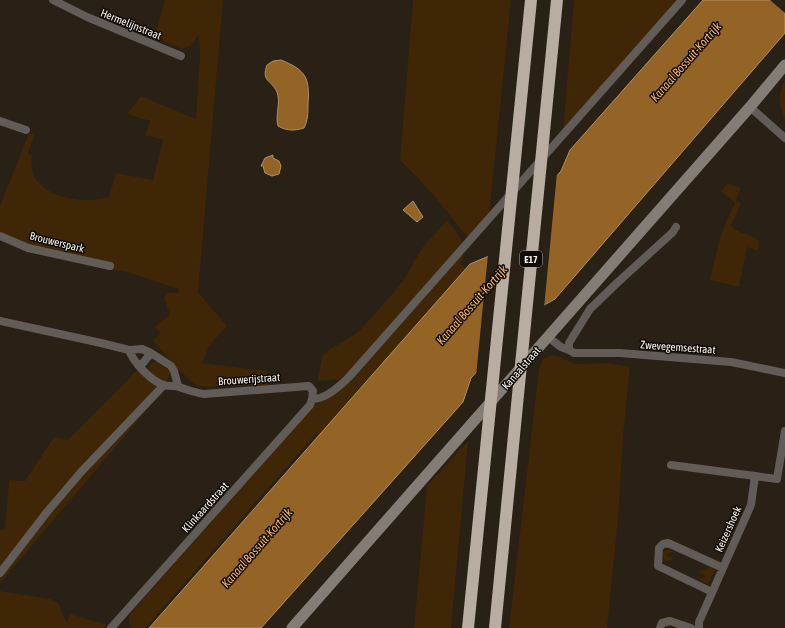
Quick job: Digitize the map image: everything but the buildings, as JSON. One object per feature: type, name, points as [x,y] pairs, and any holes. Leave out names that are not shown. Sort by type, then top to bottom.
[{"type":"highway","name":"E17","points":[[468,628],[530,0]]},
{"type":"highway","name":"E17","points":[[495,628],[557,0]]},
{"type":"street","name":"Hermelijnstraat","points":[[53,0],[87,18],[181,56]]},
{"type":"street","points":[[312,399],[318,400],[349,377],[682,0]]},
{"type":"street","name":"Kanaalstraat","points":[[292,628],[750,108],[785,66]]},
{"type":"street","points":[[750,108],[785,138]]},
{"type":"street","points":[[0,121],[26,130]]},
{"type":"street","points":[[569,350],[569,343],[590,309],[616,283],[673,232],[676,227]]},
{"type":"street","name":"Brouwerspark","points":[[0,236],[28,248],[110,266]]},
{"type":"street","points":[[0,321],[129,350],[142,349],[171,366],[178,386]]},
{"type":"street","name":"Zwevegemsestraat","points":[[548,337],[561,347],[574,353],[620,354],[731,362],[785,373]]},
{"type":"street","name":"Brouwerijstraat","points":[[129,350],[132,358],[138,365],[156,382],[164,385],[178,386],[195,393],[204,394],[309,386],[313,391],[312,399]]},
{"type":"street","points":[[138,365],[143,364],[151,353]]},
{"type":"street","points":[[0,573],[47,512],[81,472],[164,385]]},
{"type":"street","name":"Klinkaardstraat","points":[[111,628],[310,405],[312,399]]},
{"type":"street","points":[[671,465],[781,478],[785,431]]},
{"type":"street","name":"Keizershoek","points":[[699,628],[698,622],[751,505],[755,476]]},
{"type":"street","name":"Keizershoek","points":[[712,592],[658,566],[659,548],[663,544],[668,543],[722,568]]},
{"type":"street","points":[[660,628],[662,623],[670,621],[691,628]]},
{"type":"shaded area","points":[[165,0],[223,0],[198,292],[227,326],[209,346],[202,363],[267,371],[268,385],[197,386],[179,370],[153,340],[161,333],[155,327],[170,314],[164,298],[169,292],[178,293],[179,289],[124,271],[107,270],[106,262],[28,245],[0,233],[0,206],[29,133],[34,135],[28,154],[32,156],[32,171],[44,188],[54,193],[76,199],[99,199],[109,197],[116,173],[153,180],[163,140],[145,135],[150,121],[127,114],[141,96],[196,119],[200,55],[199,35],[190,46],[181,49],[155,37]]},
{"type":"shaded area","points":[[413,0],[511,0],[490,207],[491,216],[468,238],[431,192],[400,160]]},
{"type":"shaded area","points":[[574,0],[678,0],[563,131]]},
{"type":"shaded area","points":[[785,80],[785,120],[781,110],[780,95],[782,85]]},
{"type":"shaded area","points":[[728,183],[741,188],[736,201],[741,203],[731,226],[734,229],[754,237],[759,241],[758,251],[747,247],[739,287],[710,280],[721,234],[735,203],[721,191]]},
{"type":"shaded area","points":[[447,220],[463,242],[343,379],[318,381],[322,357],[331,348],[358,332],[405,278],[422,248]]},
{"type":"shaded area","points":[[461,255],[464,258],[460,263],[466,269],[320,435],[316,434],[145,628],[131,628],[129,624],[129,617],[131,613],[313,407],[327,398]]},
{"type":"shaded area","points":[[550,355],[561,357],[574,364],[609,363],[630,367],[623,436],[618,519],[607,628],[509,628],[539,369],[543,359]]},
{"type":"shaded area","points":[[155,361],[170,371],[170,376],[166,381],[162,381],[156,377],[149,369],[149,366]]},
{"type":"shaded area","points":[[137,370],[162,392],[0,583],[0,530],[5,529],[9,480],[25,481],[54,437],[68,440]]},
{"type":"shaded area","points":[[468,441],[451,628],[414,628],[427,486]]},
{"type":"shaded area","points":[[669,549],[672,550],[672,552],[667,554],[668,557],[672,557],[673,560],[665,562],[662,553]]},
{"type":"shaded area","points":[[710,567],[715,570],[708,584],[698,579],[705,577],[703,574],[700,575],[699,571]]},
{"type":"shaded area","points":[[0,591],[50,599],[59,604],[67,624],[70,614],[107,625],[104,628],[0,628]]},
{"type":"water","name":"Kanaal Bossuit-Kortrijk","points":[[703,0],[785,0],[785,33],[555,299],[530,313],[471,378],[463,402],[261,628],[149,628],[470,264],[489,256],[561,171],[570,150]]},
{"type":"water","points":[[281,60],[301,71],[307,81],[308,113],[304,128],[297,130],[284,129],[278,126],[277,92],[265,75],[267,65],[273,61]]},
{"type":"water","points":[[273,155],[273,158],[279,161],[281,166],[279,174],[272,176],[265,173],[263,166],[261,166],[265,158]]},
{"type":"water","points":[[413,201],[423,217],[417,222],[403,210]]},
{"type":"pier","points":[[770,0],[785,0],[785,13]]},
{"type":"pier","points":[[557,173],[544,308],[531,314],[476,376],[488,254]]}]
